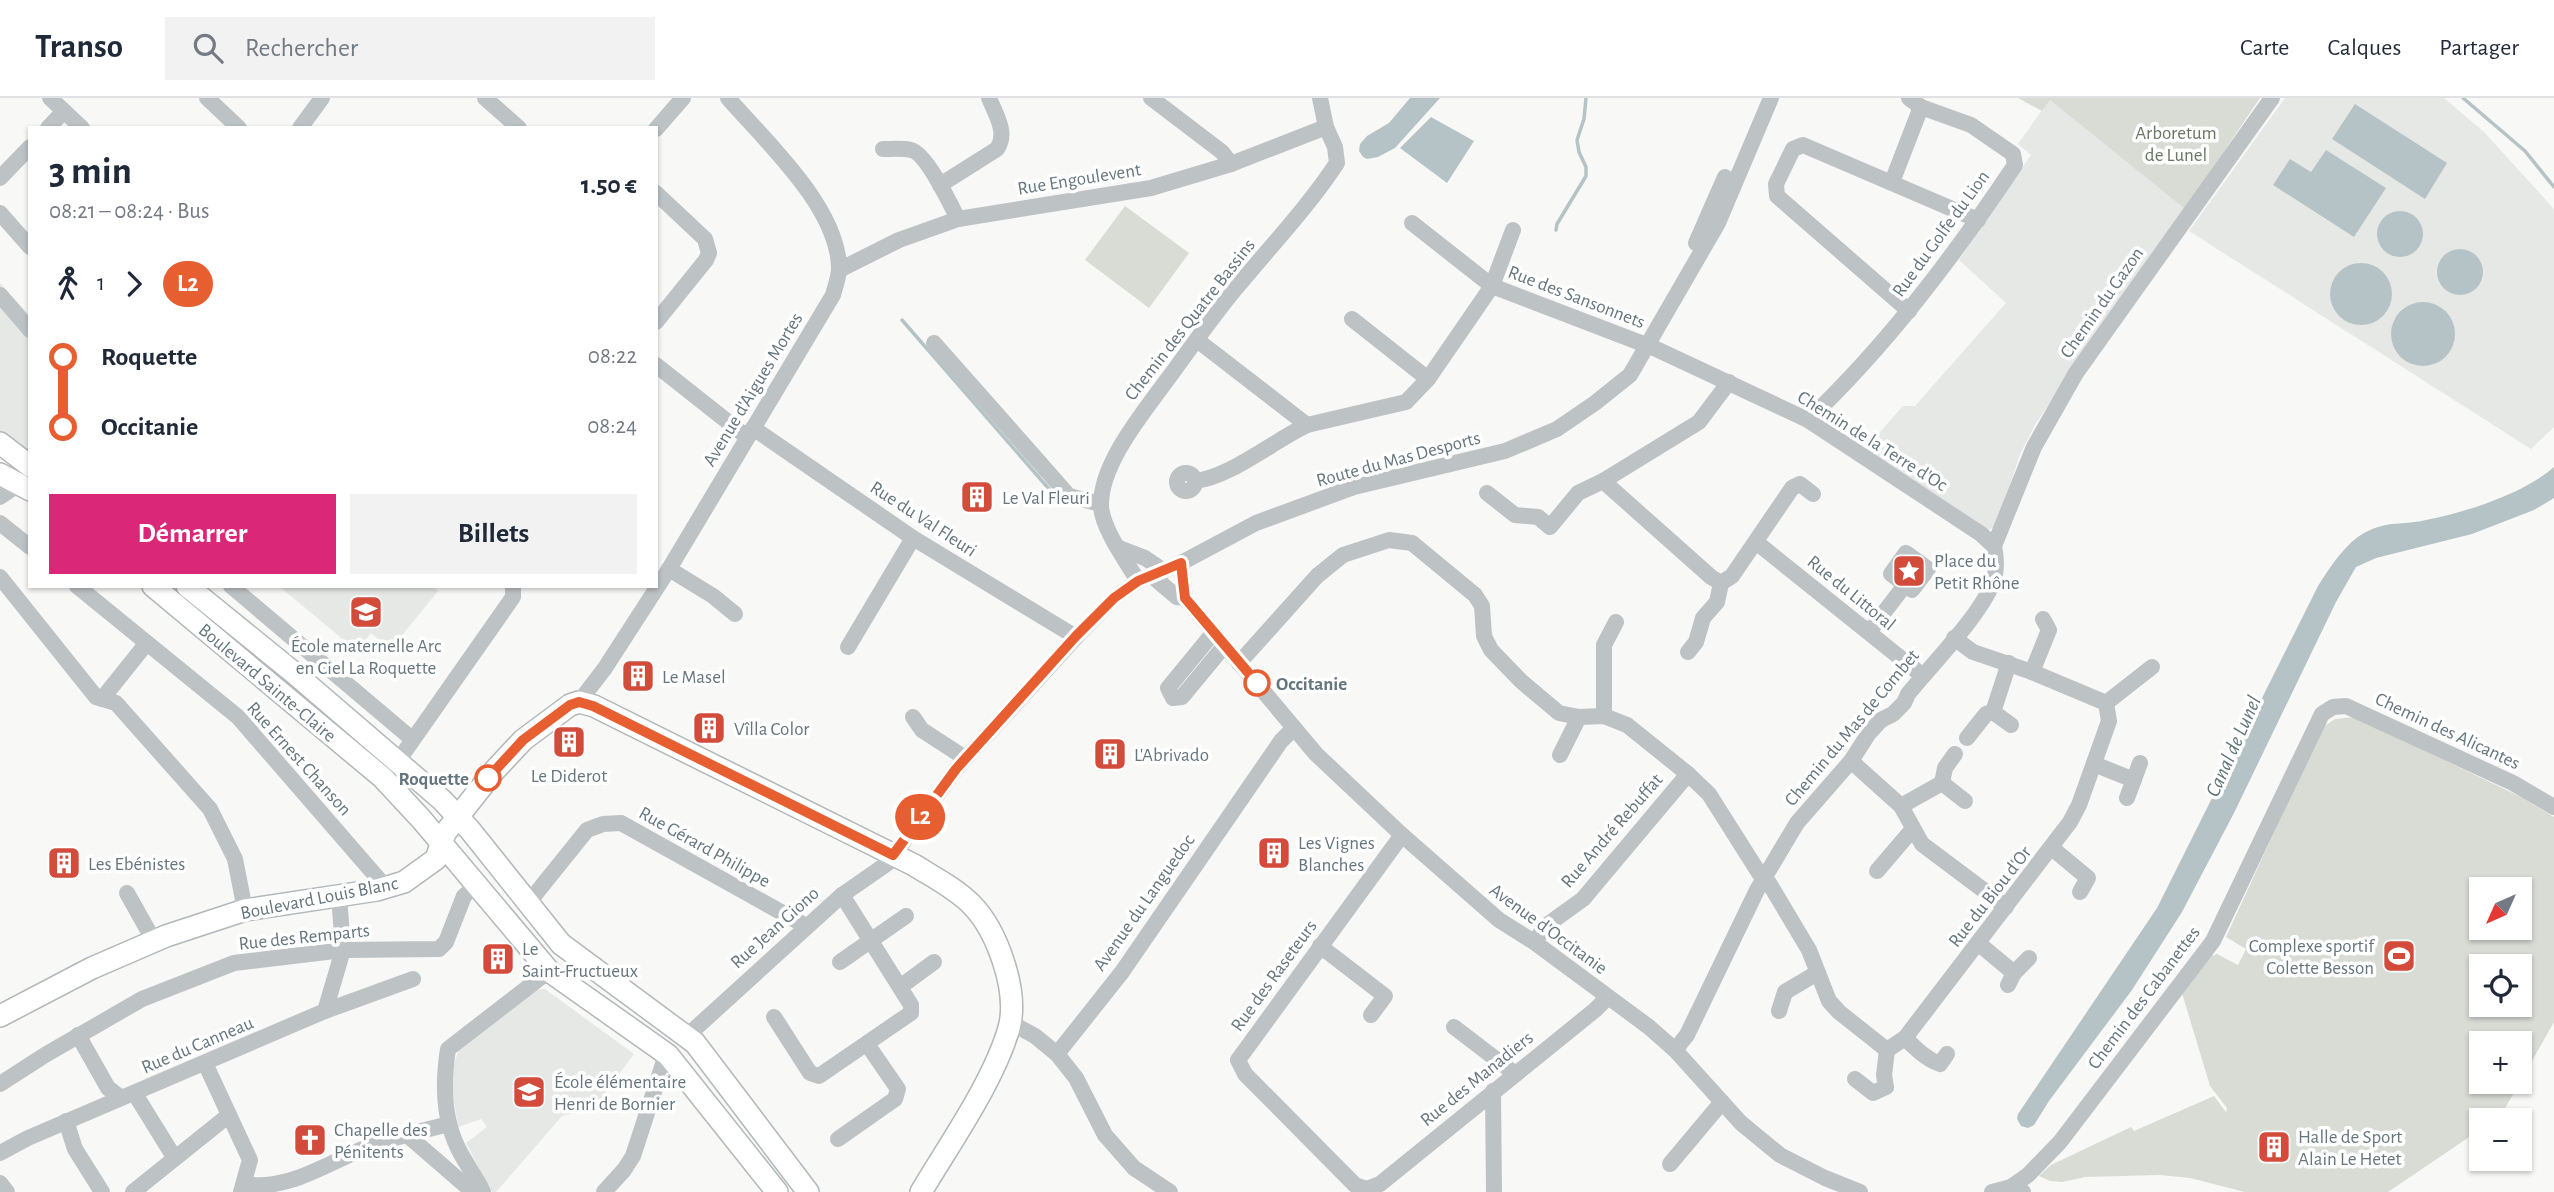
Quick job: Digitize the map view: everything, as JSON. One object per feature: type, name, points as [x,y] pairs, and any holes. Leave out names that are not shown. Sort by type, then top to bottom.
[{"type":"main road","points":[[0,443],[28,464]]},
{"type":"main road","name":"Boulevard Sainte-Claire","points":[[155,588],[383,778],[477,884],[549,971],[668,1055],[773,1190]]},
{"type":"main road","name":"Boulevard Sainte-Claire","points":[[189,588],[398,761],[457,816],[561,944],[695,1043],[808,1192]]},
{"type":"main road","points":[[579,702],[606,712],[893,855],[949,887],[971,904],[982,917],[993,934],[1006,970],[1010,988],[1010,1025],[996,1065],[921,1192]]},
{"type":"main road","name":"Boulevard Louis Blanc","points":[[0,1016],[92,968],[154,941],[245,910],[383,889],[404,882],[436,859],[440,842],[457,816],[523,740],[570,705],[579,702]]},
{"type":"main road","points":[[383,778],[398,761]]},
{"type":"main road","points":[[668,1055],[687,1036]]},
{"type":"street","points":[[50,98],[80,126]]},
{"type":"street","points":[[207,98],[237,126]]},
{"type":"street","points":[[304,122],[322,98]]},
{"type":"street","points":[[485,98],[517,126]]},
{"type":"street","points":[[658,127],[683,98]]},
{"type":"street","name":"Avenue d'Aigues Mortes","points":[[658,586],[833,295],[839,270],[835,240],[815,201],[727,98]]},
{"type":"street","points":[[940,185],[997,149],[1002,142],[1003,133],[989,98]]},
{"type":"street","points":[[1151,98],[1222,152],[1231,164]]},
{"type":"street","points":[[1320,98],[1326,127]]},
{"type":"street","name":"Route du Mas Desports","points":[[1719,205],[1760,98]]},
{"type":"street","name":"Route du Mas Desports","points":[[893,855],[965,758],[1114,598],[1151,576],[1256,523],[1353,487],[1505,451],[1557,429],[1629,375],[1682,280],[1682,272],[1719,205],[1771,98]]},
{"type":"street","name":"Chemin du Gazon","points":[[1994,546],[2034,447],[2076,373],[2272,98]]},
{"type":"street","points":[[1892,182],[1915,103]]},
{"type":"street","name":"Rue du Golfe du Lion","points":[[1808,420],[1909,311],[1978,220],[2015,165],[2013,154],[1971,125],[1915,103]]},
{"type":"street","points":[[50,126],[64,111]]},
{"type":"street","name":"Rue Engoulevent","points":[[839,270],[899,240],[958,219],[1151,188],[1231,164],[1326,127]]},
{"type":"street","name":"Chemin des Quatre Bassins","points":[[1101,504],[1104,481],[1142,414],[1337,163],[1335,147],[1326,127]]},
{"type":"street","points":[[1909,311],[1777,196],[1776,184],[1793,149],[1803,145],[1978,220]]},
{"type":"street","points":[[0,178],[28,149]]},
{"type":"street","points":[[883,149],[913,150],[920,155],[958,219]]},
{"type":"street","points":[[658,195],[705,239],[709,253],[658,320]]},
{"type":"street","points":[[0,213],[28,245]]},
{"type":"street","name":"Rue des Sansonnets","points":[[1412,223],[1492,286],[1647,345]]},
{"type":"street","points":[[1195,481],[1203,480],[1243,461],[1307,425],[1406,402],[1428,379],[1492,286],[1513,230]]},
{"type":"street","points":[[0,295],[28,328]]},
{"type":"street","points":[[1352,318],[1428,379]]},
{"type":"street","points":[[1197,340],[1307,425]]},
{"type":"street","points":[[934,343],[1069,496],[1101,504],[1105,523],[1119,548],[1151,576]]},
{"type":"street","name":"Chemin de la Terre d'Oc","points":[[1647,345],[1808,420],[1981,534],[1994,546]]},
{"type":"street","name":"Rue du Val Fleuri","points":[[658,366],[750,433],[913,538],[1076,636]]},
{"type":"street","points":[[1487,493],[1515,515],[1538,517],[1550,527],[1578,493],[1603,481],[1699,422],[1729,382]]},
{"type":"street","points":[[1603,481],[1721,583]]},
{"type":"street","points":[[0,497],[20,482]]},
{"type":"street","points":[[1688,652],[1696,642],[1703,618],[1717,602],[1721,583],[1732,576],[1792,488],[1800,484],[1814,494]]},
{"type":"street","points":[[0,523],[28,545]]},
{"type":"street","points":[[848,647],[913,538]]},
{"type":"street","points":[[1240,663],[1317,576],[1343,555],[1389,540],[1412,542],[1475,595],[1482,606],[1484,636],[1491,650],[1521,681],[1559,713],[1579,717],[1604,716],[1627,725],[1709,794],[1769,883],[1809,950],[1829,1001],[1886,1050],[1886,1087],[1873,1093],[1855,1079]]},
{"type":"street","name":"Rue du Littoral","points":[[1756,542],[1923,676]]},
{"type":"street","name":"Chemin du Mas de Combet","points":[[1675,1050],[1687,1035],[1745,914],[1797,823],[1851,761],[1869,733],[1904,703],[1979,609],[1994,579],[1994,546]]},
{"type":"street","points":[[1119,548],[1145,558],[1151,576]]},
{"type":"street","points":[[1181,563],[1185,598]]},
{"type":"street","points":[[669,569],[713,596],[735,614]]},
{"type":"street","name":"Avenue d'Occitanie","points":[[1151,576],[1177,597],[1185,598],[1316,754],[1402,835],[1499,920],[1534,942],[1675,1050],[1741,1124],[1780,1155],[1860,1192]]},
{"type":"street","points":[[0,577],[96,697],[116,703],[210,809],[235,859],[245,910]]},
{"type":"street","points":[[1868,632],[1905,585]]},
{"type":"street","name":"Rue Ernest Chanson","points":[[79,588],[238,717],[382,883],[383,889]]},
{"type":"street","points":[[233,588],[412,739]]},
{"type":"street","points":[[398,761],[513,597],[513,588]]},
{"type":"street","name":"Avenue d'Aigues Mortes","points":[[579,702],[605,668],[657,588]]},
{"type":"street","points":[[2032,672],[2049,630],[2043,619]]},
{"type":"street","points":[[1604,716],[1604,645],[1616,622]]},
{"type":"street","points":[[1214,632],[1168,688],[1169,694],[1173,698],[1182,697],[1225,645]]},
{"type":"street","points":[[1954,638],[1973,652],[2009,663],[2106,703],[2152,667]]},
{"type":"street","points":[[102,699],[146,644]]},
{"type":"street","points":[[1993,712],[2009,663]]},
{"type":"street","name":"Rue du Biou d'Or","points":[[1886,1050],[1905,1038],[2053,849],[2079,805],[2094,764],[2109,721],[2106,703]]},
{"type":"street","name":"Chemin des Alicantes","points":[[2322,714],[2333,707],[2346,706],[2513,783],[2554,807]]},
{"type":"street","points":[[1993,712],[2011,725]]},
{"type":"street","points":[[1967,738],[1986,714],[1993,712]]},
{"type":"street","name":"Chemin des Cabanettes","points":[[2019,1190],[2028,1175],[2060,1142],[2213,941],[2322,714]]},
{"type":"street","points":[[913,717],[922,730],[965,758]]},
{"type":"street","points":[[1560,755],[1579,717]]},
{"type":"street","name":"Avenue du Languedoc","points":[[1058,1054],[1122,972],[1281,741],[1294,728]]},
{"type":"street","points":[[1901,806],[1942,783],[1945,768],[1955,754]]},
{"type":"street","points":[[1851,761],[1901,806],[1922,844],[2006,907]]},
{"type":"street","points":[[2127,798],[2140,763]]},
{"type":"street","points":[[2094,764],[2134,780]]},
{"type":"street","name":"Rue André Rebuffat","points":[[1534,942],[1547,925],[1583,899],[1688,774]]},
{"type":"street","points":[[1942,783],[1965,801]]},
{"type":"street","name":"Rue Gérard Philippe","points":[[529,902],[587,830],[603,824],[621,823],[806,926]]},
{"type":"street","points":[[1877,871],[1912,830]]},
{"type":"street","name":"Rue des Raseteurs","points":[[1367,1189],[1355,1185],[1245,1074],[1238,1060],[1402,835]]},
{"type":"street","points":[[2053,849],[2088,878],[2080,892]]},
{"type":"street","name":"Rue Jean Giono","points":[[687,1036],[806,926],[842,895],[888,863],[893,855]]},
{"type":"street","name":"Rue des Remparts","points":[[0,1084],[142,999],[234,963],[343,950],[439,949],[446,942],[464,895],[477,884]]},
{"type":"street","points":[[127,893],[154,941]]},
{"type":"street","points":[[325,1011],[343,950],[339,895]]},
{"type":"street","points":[[775,1017],[810,1073],[819,1076],[911,1013],[911,1006],[900,987],[842,895]]},
{"type":"street","points":[[840,962],[906,916]]},
{"type":"street","points":[[1978,943],[2011,979],[2029,958]]},
{"type":"street","points":[[1320,946],[1385,996],[1371,1015]]},
{"type":"street","points":[[900,987],[934,962]]},
{"type":"street","points":[[483,1192],[457,1148],[449,1124],[444,1074],[448,1049],[549,971]]},
{"type":"street","points":[[1779,1011],[1785,992],[1818,973]]},
{"type":"street","name":"Rue du Canneau","points":[[0,1153],[66,1121],[325,1011],[413,979]]},
{"type":"street","name":"Rue des Manadiers","points":[[1367,1189],[1380,1184],[1608,997]]},
{"type":"street","points":[[1010,1025],[1035,1036],[1058,1054],[1076,1078],[1105,1135],[1134,1168],[1170,1192]]},
{"type":"street","points":[[1454,1027],[1514,1073]]},
{"type":"street","points":[[78,1035],[108,1088],[128,1096],[174,1157]]},
{"type":"street","points":[[1905,1038],[1934,1062],[1941,1064],[1947,1054]]},
{"type":"street","points":[[838,1139],[895,1099],[898,1089],[867,1044]]},
{"type":"street","points":[[604,1192],[633,1156],[668,1055]]},
{"type":"street","points":[[205,1063],[250,1160],[242,1188],[312,1185],[340,1158],[406,1134],[449,1124]]},
{"type":"street","points":[[1493,1091],[1494,1192]]},
{"type":"street","points":[[1670,1164],[1722,1102]]},
{"type":"street","points":[[133,1192],[229,1115]]},
{"type":"street","points":[[66,1121],[75,1149],[102,1192]]},
{"type":"street","points":[[406,1134],[473,1192]]},
{"type":"street","points":[[0,1183],[7,1192]]},
{"type":"street","points":[[1992,1192],[2019,1190]]},
{"type":"shaded area","points":[[1410,98],[1440,98],[1395,148],[1378,157],[1363,157],[1359,151],[1360,144],[1367,136],[1389,123]]},
{"type":"shaded area","points":[[2285,98],[2444,98],[2484,132],[2554,209],[2554,427],[2531,449],[2189,231]]},
{"type":"shaded area","points":[[2050,99],[2185,209],[2036,423],[2020,454],[1997,526],[1988,530],[1865,449],[1903,406],[1915,406],[2006,303],[1959,260],[2031,155],[2018,144]]},
{"type":"shaded area","points":[[2355,104],[2447,163],[2425,199],[2332,139]]},
{"type":"shaded area","points":[[1431,117],[1474,141],[1447,183],[1400,148]]},
{"type":"shaded area","points":[[2326,150],[2386,188],[2354,237],[2273,185],[2290,159],[2311,172]]},
{"type":"shaded area","points":[[2400,211],[2416,218],[2423,234],[2416,250],[2400,257],[2384,250],[2377,234],[2384,218]]},
{"type":"shaded area","points":[[2460,249],[2476,256],[2483,272],[2476,288],[2460,295],[2444,288],[2437,272],[2444,256]]},
{"type":"shaded area","points":[[2355,263],[2367,263],[2383,272],[2390,282],[2390,306],[2383,316],[2367,325],[2355,325],[2344,320],[2335,311],[2330,300],[2330,288],[2335,277],[2344,268]]},
{"type":"shaded area","points":[[0,283],[28,314],[28,452],[0,431]]},
{"type":"shaded area","points":[[2423,302],[2441,308],[2449,316],[2455,334],[2449,352],[2441,360],[2423,366],[2405,360],[2397,352],[2391,334],[2397,316],[2405,308]]},
{"type":"shaded area","name":"Canal de Lunel","points":[[2554,467],[2554,498],[2534,510],[2472,534],[2376,558],[2356,567],[2182,912],[2132,990],[2034,1125],[2028,1128],[2021,1126],[2017,1119],[2018,1114],[2157,908],[2318,586],[2336,559],[2359,536],[2368,531],[2384,525],[2442,517],[2476,507],[2527,486]]},
{"type":"shaded area","name":"École maternelle Arc en Ciel La Roquette","points":[[281,588],[434,588],[438,591],[391,649],[371,633],[357,651]]},
{"type":"shaded area","name":"École élémentaire Henri de Bornier","points":[[545,989],[634,1054],[594,1108],[562,1116],[496,1192],[492,1192],[466,1143],[487,1127],[481,1119],[458,1127],[450,1075],[460,1047],[535,990]]},
{"type":"green space","name":"Arboretum de Lunel","points":[[2018,98],[2260,98],[2185,209],[2050,100],[2042,111]]},
{"type":"green space","points":[[1125,206],[1189,253],[1149,308],[1085,260]]},
{"type":"green space","name":"Complexe sportif Colette Besson","points":[[2354,717],[2521,797],[2554,817],[2554,1022],[2532,1061],[2532,1031],[2469,1031],[2469,1094],[2513,1094],[2505,1108],[2469,1108],[2469,1137],[2388,1192],[2245,1192],[2190,1178],[2160,1175],[2085,1177],[2062,1182],[2039,1176],[2051,1165],[2131,1127],[2134,1131],[2214,1096],[2226,1112],[2227,1108],[2210,1086],[2182,993],[2208,957],[2217,954],[2238,965],[2246,949],[2226,937],[2322,728],[2335,719]]},
{"type":"waterway","points":[[1556,230],[1586,176],[1586,167],[1577,140],[1584,119],[1586,98]]},
{"type":"waterway","points":[[2463,98],[2525,151],[2554,187]]},
{"type":"waterway","points":[[902,320],[1063,505]]},
{"type":"bus line","name":"L2","points":[[488,778],[523,740],[570,705],[579,702],[593,706],[893,855],[956,769],[1076,636],[1114,598],[1138,581],[1181,563],[1185,598],[1257,683]]},
{"type":"place","name":"Le Val Fleuri","points":[[977,497]]},
{"type":"place","name":"Place du Petit Rhône","points":[[1909,571]]},
{"type":"place","name":"École maternelle Arc en Ciel La Roquette","points":[[366,612]]},
{"type":"place","name":"Le Masel","points":[[638,676]]},
{"type":"place","name":"Occitanie","points":[[1257,683]]},
{"type":"place","name":"Vîlla Color","points":[[709,728]]},
{"type":"place","name":"Le Diderot","points":[[569,742]]},
{"type":"place","name":"L'Abrivado","points":[[1110,754]]},
{"type":"place","name":"Roquette","points":[[488,778]]},
{"type":"place","name":"Les Vignes Blanches","points":[[1274,853]]},
{"type":"place","name":"Les Ebénistes","points":[[64,863]]},
{"type":"place","name":"Complexe sportif Colette Besson","points":[[2399,956]]},
{"type":"place","name":"Le Saint-Fructueux","points":[[498,959]]},
{"type":"place","name":"École élémentaire Henri de Bornier","points":[[529,1092]]},
{"type":"place","name":"Chapelle des Pénitents","points":[[310,1140]]},
{"type":"place","name":"Halle de Sport Alain Le Hetet","points":[[2274,1147]]}]
